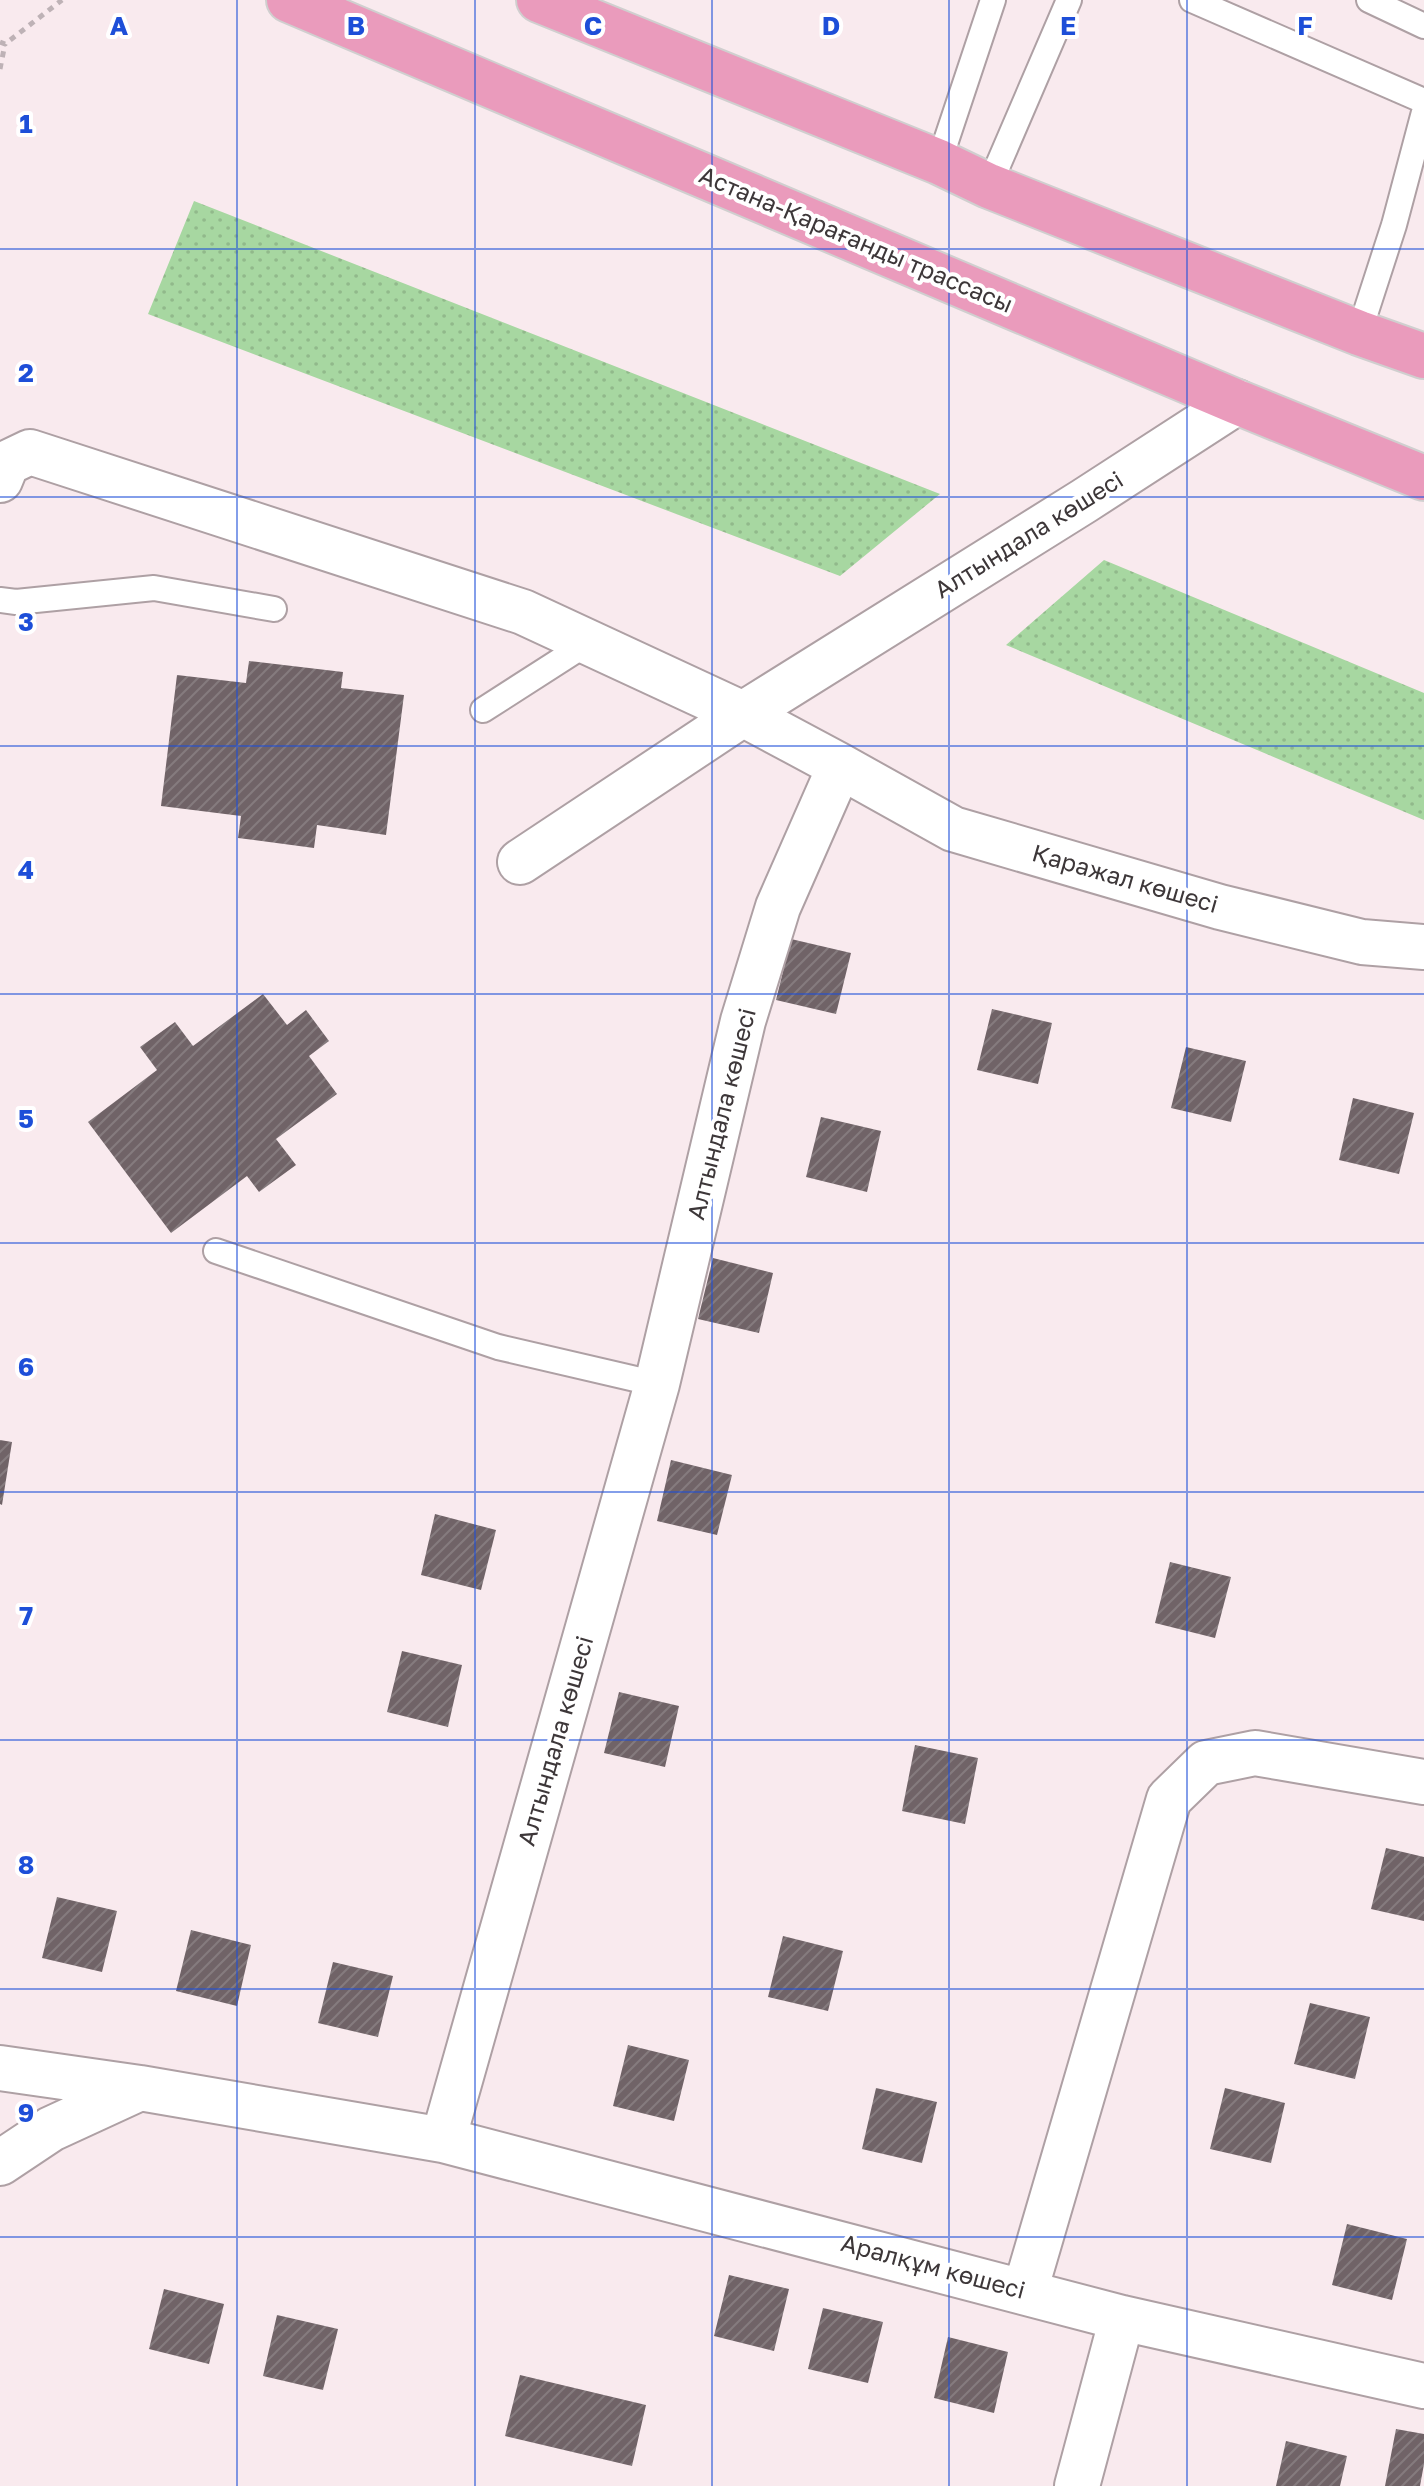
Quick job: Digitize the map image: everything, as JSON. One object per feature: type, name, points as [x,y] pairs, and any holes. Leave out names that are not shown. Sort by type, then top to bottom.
[{"type":"main road","name":"Астана-Қарағанды трассасы","points":[[289,0],[1237,402],[1424,478]]},
{"type":"main road","points":[[539,0],[939,162],[989,186],[1424,356]]},
{"type":"street","name":"Алтындала көшесі","points":[[520,862],[743,714],[1237,402]]},
{"type":"street","points":[[0,480],[7,463],[30,452],[523,612],[743,714],[840,766]]},
{"type":"street","name":"Алтындала көшесі","points":[[443,2140],[657,1384],[747,1006],[778,907],[840,766]]},
{"type":"street","name":"Қаражал көшесі","points":[[840,766],[953,829],[1220,907],[1362,942],[1424,947]]},
{"type":"street","points":[[1025,2291],[1169,1799],[1206,1763],[1255,1753],[1424,1782]]},
{"type":"street","name":"Аралқұм көшесі","points":[[0,2068],[140,2088],[443,2140],[1122,2318],[1424,2386]]},
{"type":"street","points":[[0,2163],[51,2129],[140,2088]]},
{"type":"street","points":[[1077,2486],[1122,2318]]},
{"type":"lane","points":[[939,162],[993,0]]},
{"type":"lane","points":[[989,186],[1069,0]]},
{"type":"lane","points":[[1192,0],[1424,101]]},
{"type":"lane","points":[[1369,0],[1424,26]]},
{"type":"lane","points":[[1359,333],[1394,225],[1424,112]]},
{"type":"lane","points":[[0,600],[16,602],[154,588],[274,609]]},
{"type":"lane","points":[[483,710],[589,642]]},
{"type":"lane","points":[[216,1251],[498,1347],[657,1384]]},
{"type":"path","points":[[0,69],[2,43],[62,0]]},
{"type":"green space","points":[[194,201],[940,494],[840,576],[148,314]]},
{"type":"green space","points":[[1104,560],[1424,693],[1424,820],[1006,645]]},
{"type":"building","points":[[249,661],[343,672],[341,688],[404,695],[386,835],[317,825],[314,848],[238,838],[241,816],[161,806],[177,675],[246,683]]},
{"type":"building","points":[[791,939],[851,953],[836,1014],[776,1000]]},
{"type":"building","points":[[263,994],[287,1025],[306,1010],[329,1041],[309,1056],[337,1094],[276,1139],[296,1165],[259,1192],[247,1176],[171,1233],[88,1122],[157,1070],[140,1047],[175,1022],[193,1046]]},
{"type":"building","points":[[992,1009],[1052,1023],[1038,1084],[977,1070]]},
{"type":"building","points":[[1186,1047],[1246,1061],[1231,1122],[1171,1108]]},
{"type":"building","points":[[1353,1098],[1414,1113],[1399,1174],[1339,1160]]},
{"type":"building","points":[[821,1117],[881,1131],[867,1192],[806,1177]]},
{"type":"building","points":[[713,1258],[773,1273],[759,1333],[698,1319]]},
{"type":"building","points":[[0,1440],[12,1442],[2,1505],[0,1504]]},
{"type":"building","points":[[671,1460],[732,1475],[717,1535],[657,1521]]},
{"type":"building","points":[[435,1514],[496,1530],[481,1590],[421,1575]]},
{"type":"building","points":[[1170,1562],[1231,1577],[1215,1638],[1155,1623]]},
{"type":"building","points":[[402,1651],[462,1665],[448,1727],[387,1712]]},
{"type":"building","points":[[619,1692],[679,1706],[665,1767],[604,1753]]},
{"type":"building","points":[[915,1745],[978,1758],[965,1824],[902,1811]]},
{"type":"building","points":[[1386,1848],[1424,1857],[1424,1921],[1371,1909]]},
{"type":"building","points":[[57,1897],[117,1911],[102,1972],[42,1958]]},
{"type":"building","points":[[191,1930],[251,1945],[237,2006],[176,1991]]},
{"type":"building","points":[[783,1936],[843,1951],[828,2011],[768,1997]]},
{"type":"building","points":[[333,1962],[393,1976],[378,2037],[318,2023]]},
{"type":"building","points":[[1310,2003],[1370,2017],[1355,2079],[1294,2064]]},
{"type":"building","points":[[628,2045],[689,2060],[674,2121],[613,2106]]},
{"type":"building","points":[[876,2088],[937,2102],[922,2163],[862,2149]]},
{"type":"building","points":[[1225,2088],[1285,2103],[1271,2163],[1210,2149]]},
{"type":"building","points":[[1347,2224],[1407,2239],[1392,2300],[1332,2285]]},
{"type":"building","points":[[729,2275],[789,2289],[774,2351],[714,2336]]},
{"type":"building","points":[[164,2289],[224,2304],[209,2364],[149,2349]]},
{"type":"building","points":[[823,2308],[883,2322],[868,2383],[808,2369]]},
{"type":"building","points":[[277,2315],[338,2329],[323,2390],[263,2376]]},
{"type":"building","points":[[948,2337],[1008,2352],[994,2413],[934,2398]]},
{"type":"building","points":[[520,2375],[646,2405],[632,2466],[505,2436]]},
{"type":"building","points":[[1396,2429],[1424,2434],[1420,2486],[1385,2486]]},
{"type":"building","points":[[1286,2441],[1347,2456],[1340,2486],[1276,2486]]}]
